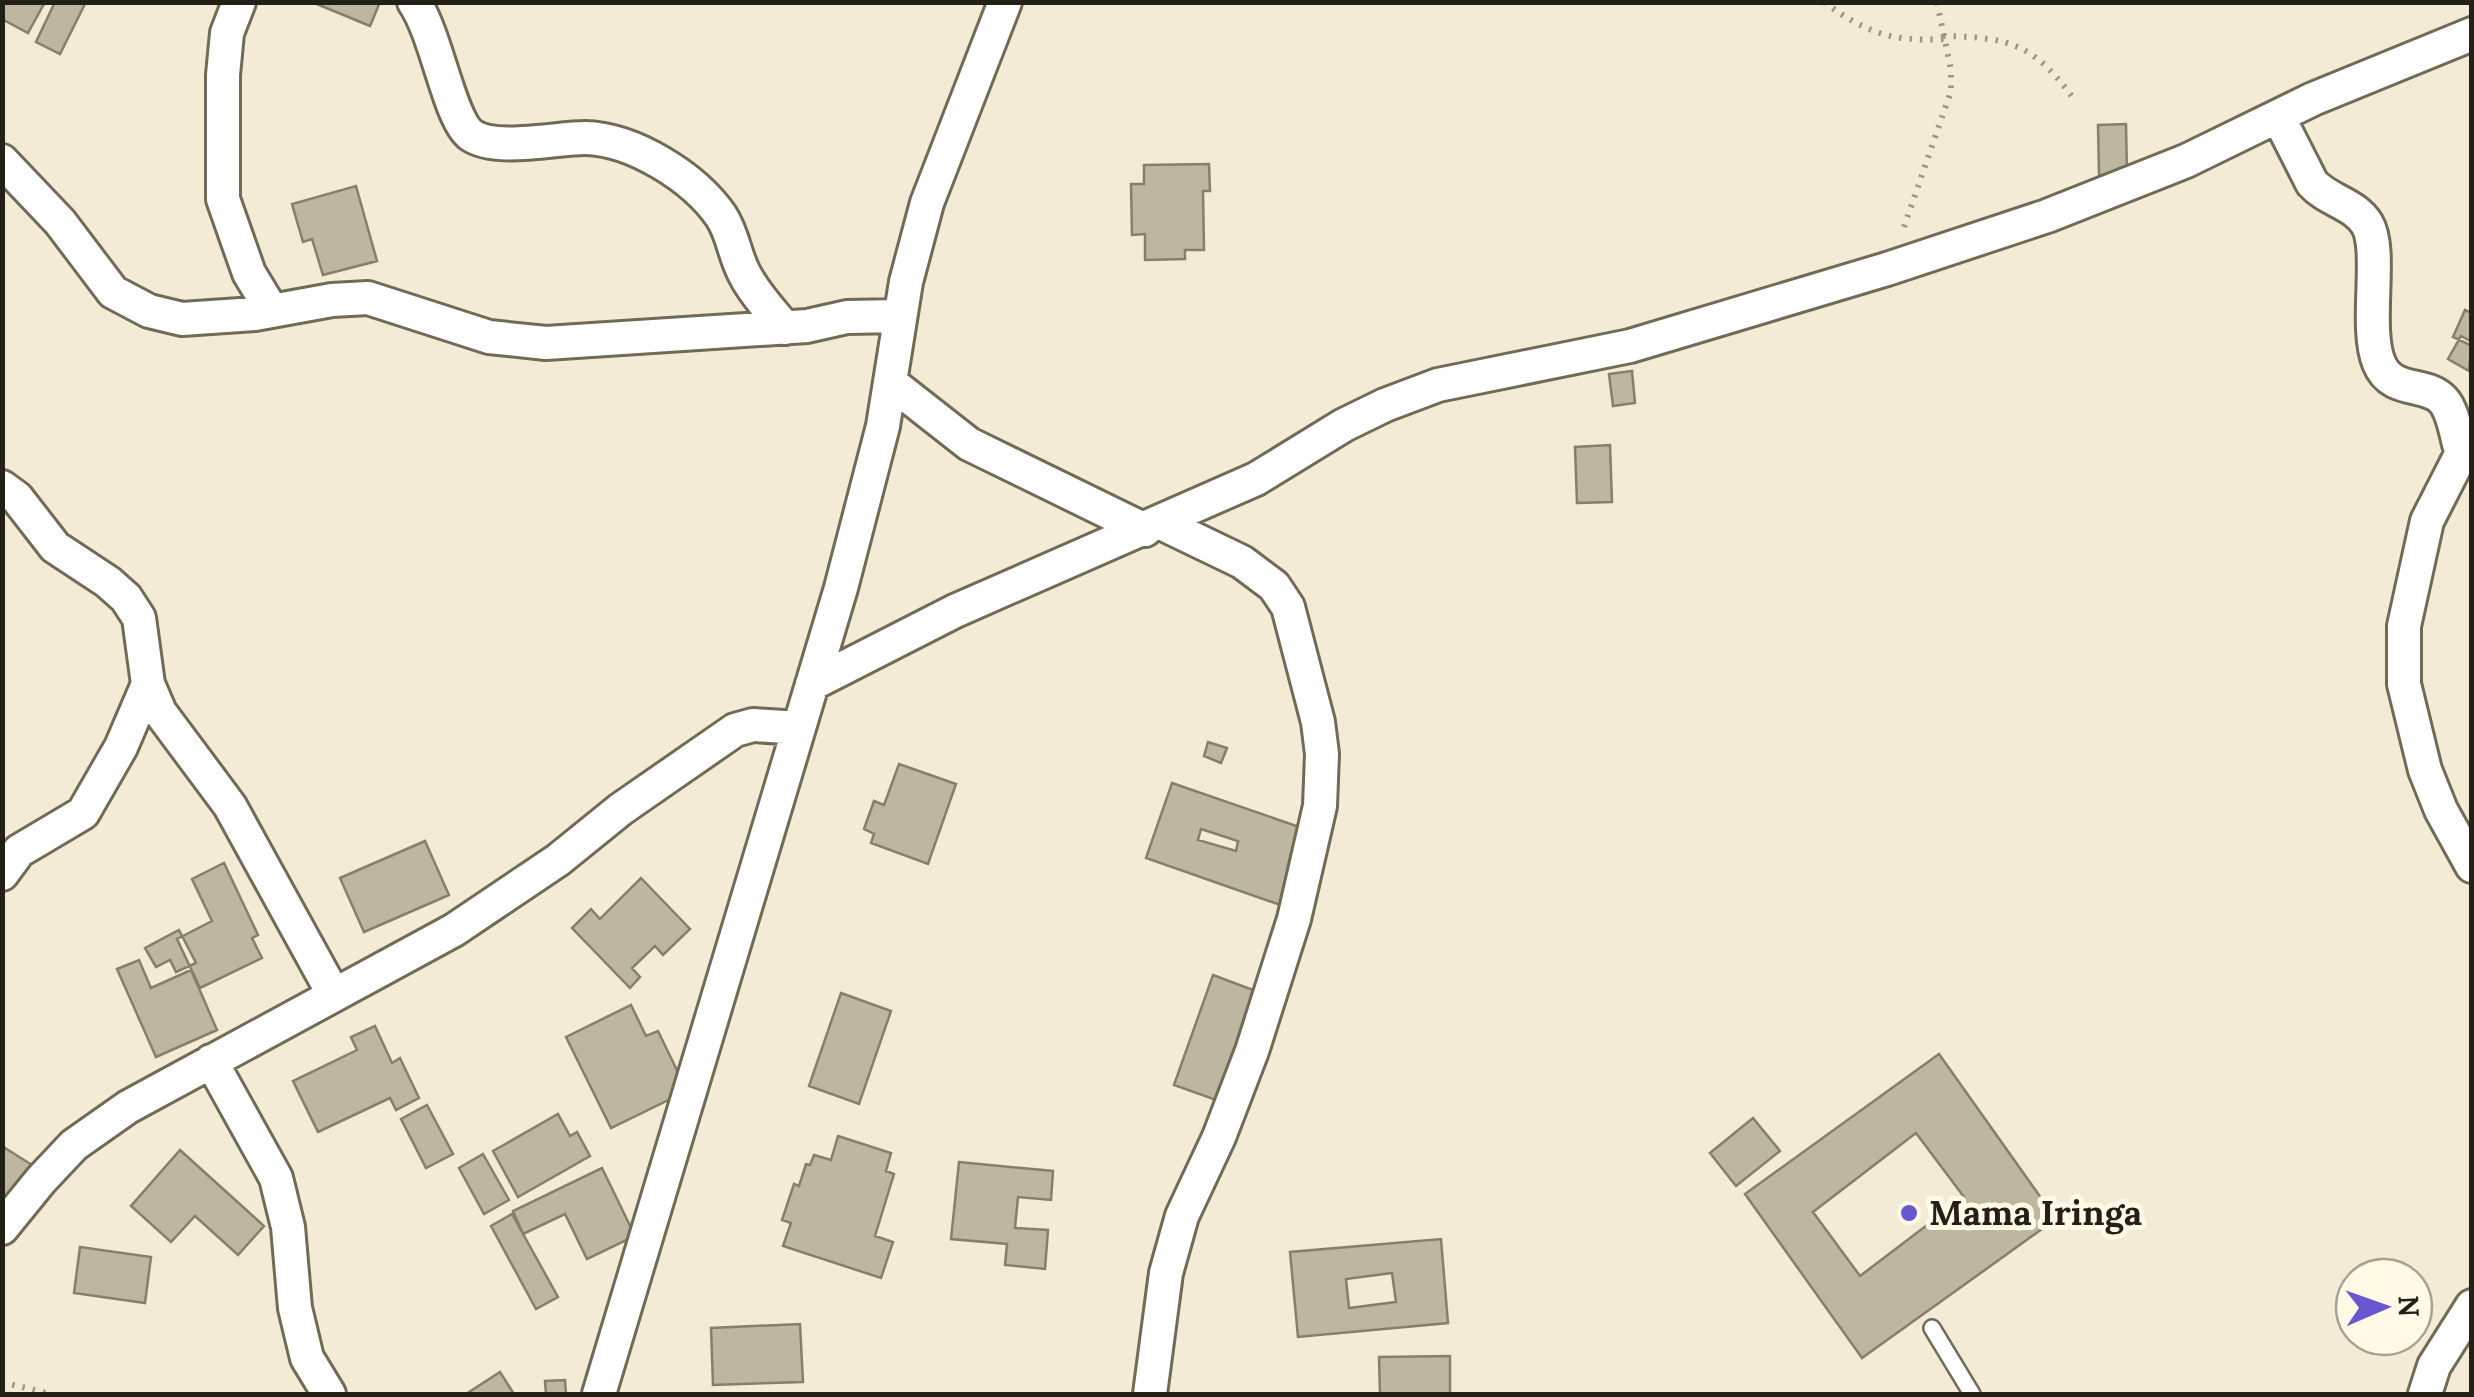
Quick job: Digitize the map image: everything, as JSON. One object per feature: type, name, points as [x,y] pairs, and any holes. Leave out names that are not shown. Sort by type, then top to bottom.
[{"type":"street","points":[[240,2],[227,33],[223,75],[223,199],[249,274],[272,311]]},
{"type":"street","points":[[414,2],[432,34],[456,117],[472,135],[488,141],[521,142],[587,138],[620,145],[658,164],[696,189],[720,216],[743,271],[785,328]]},
{"type":"street","points":[[599,1394],[812,684],[883,426],[906,282],[927,202],[1006,2]]},
{"type":"street","points":[[812,684],[956,611],[1256,479],[1344,425],[1438,384],[1630,346],[2047,216],[2186,160],[2313,98],[2472,34]]},
{"type":"street","points":[[2278,116],[2319,192],[2358,214],[2371,232],[2372,297],[2378,362],[2384,373],[2397,384],[2440,396],[2466,442],[2427,522],[2404,626],[2404,684],[2425,770],[2441,810],[2472,866]]},
{"type":"street","points":[[9,181],[60,222],[113,292],[182,319],[368,298],[489,337],[546,343],[785,328],[847,317],[900,316]]},
{"type":"street","points":[[890,382],[969,444],[1242,562],[1274,586],[1288,607],[1318,722],[1322,754],[1320,806],[1294,918],[1252,1051],[1219,1137],[1182,1216],[1166,1273],[1150,1394]]},
{"type":"street","points":[[2,487],[17,498],[55,547],[126,598],[139,618],[148,684],[160,712],[230,806],[334,996]]},
{"type":"street","points":[[2,874],[18,851],[83,813],[120,748],[148,684]]},
{"type":"street","points":[[2,1228],[74,1146],[128,1107],[454,930],[735,730],[753,725],[799,728]]},
{"type":"street","points":[[211,1061],[276,1178],[288,1227],[294,1308],[306,1358],[329,1394]]},
{"type":"street","points":[[2426,1394],[2434,1366],[2472,1306]]},
{"type":"lane","points":[[1932,1328],[1972,1394]]},
{"type":"path","points":[[1824,2],[1867,31],[1898,40],[2000,39],[2014,44],[2054,72],[2076,102]]},
{"type":"path","points":[[1887,269],[1952,91],[1936,2]]},
{"type":"path","points":[[2,1382],[50,1394]]},
{"type":"building","points":[[2,2],[45,2],[28,33],[2,19]]},
{"type":"building","points":[[55,2],[86,2],[60,54],[36,42]]},
{"type":"building","points":[[312,2],[380,2],[370,26]]},
{"type":"building","points":[[2126,124],[2127,174],[2099,175],[2098,125]]},
{"type":"building","points":[[1209,164],[1210,191],[1203,191],[1204,250],[1185,250],[1185,259],[1145,260],[1145,234],[1132,235],[1131,184],[1144,184],[1144,165]]},
{"type":"building","points":[[356,186],[377,261],[323,275],[312,239],[303,242],[292,204]]},
{"type":"building","points":[[2465,310],[2472,313],[2472,346],[2453,337]]},
{"type":"building","points":[[2461,336],[2472,342],[2469,371],[2448,359]]},
{"type":"building","points":[[1632,371],[1635,403],[1613,406],[1609,374]]},
{"type":"building","points":[[1610,445],[1612,502],[1577,503],[1575,447]]},
{"type":"building","points":[[1208,742],[1227,748],[1221,763],[1204,756]]},
{"type":"building","points":[[899,764],[956,784],[928,864],[871,843],[874,834],[864,829],[874,801],[884,805]]},
{"type":"building","points":[[1172,783],[1311,831],[1286,907],[1146,858]],"holes":[[[1201,829],[1238,841],[1236,851],[1198,840]]]},
{"type":"building","points":[[425,841],[449,895],[364,932],[340,878]]},
{"type":"building","points":[[224,863],[258,935],[252,938],[262,958],[200,988],[177,939],[212,921],[192,879]]},
{"type":"building","points":[[641,878],[690,929],[663,955],[655,946],[632,968],[640,977],[630,988],[572,928],[591,909],[600,919]]},
{"type":"building","points":[[179,930],[196,963],[176,972],[170,960],[156,967],[145,948]]},
{"type":"building","points":[[139,960],[151,988],[191,970],[217,1030],[156,1057],[117,969]]},
{"type":"building","points":[[1213,975],[1269,996],[1230,1105],[1174,1085]]},
{"type":"building","points":[[841,993],[891,1011],[859,1104],[809,1086]]},
{"type":"building","points":[[631,1005],[646,1036],[658,1031],[687,1091],[611,1128],[566,1037]]},
{"type":"building","points":[[375,1026],[392,1063],[400,1058],[419,1098],[396,1110],[390,1098],[318,1132],[293,1081],[357,1050],[351,1037]]},
{"type":"building","points":[[1939,1054],[2056,1219],[1862,1358],[1745,1194]],"holes":[[[1916,1133],[1964,1197],[1860,1276],[1813,1212]]]},
{"type":"building","points":[[427,1105],[453,1154],[426,1168],[401,1119]]},
{"type":"building","points":[[558,1114],[570,1136],[577,1132],[590,1156],[518,1197],[493,1151]]},
{"type":"building","points":[[1753,1118],[1780,1151],[1736,1186],[1710,1153]]},
{"type":"building","points":[[838,1136],[891,1153],[886,1171],[894,1174],[875,1236],[893,1242],[881,1278],[783,1246],[791,1223],[782,1220],[794,1184],[799,1186],[806,1164],[810,1165],[814,1155],[831,1160]]},
{"type":"building","points":[[2,1146],[32,1165],[2,1210]]},
{"type":"building","points":[[180,1150],[264,1226],[238,1255],[195,1216],[171,1242],[131,1206]]},
{"type":"building","points":[[483,1154],[509,1200],[484,1214],[459,1168]]},
{"type":"building","points":[[959,1162],[1053,1171],[1051,1200],[1018,1197],[1015,1228],[1048,1230],[1045,1269],[1005,1265],[1007,1244],[951,1239]]},
{"type":"building","points":[[602,1168],[635,1236],[587,1259],[565,1214],[523,1234],[513,1211]]},
{"type":"building","points":[[512,1214],[558,1297],[536,1309],[491,1226]]},
{"type":"building","points":[[1441,1239],[1448,1323],[1298,1337],[1290,1252]],"holes":[[[1392,1273],[1396,1302],[1349,1308],[1346,1279]]]},
{"type":"building","points":[[80,1247],[151,1257],[145,1303],[74,1293]]},
{"type":"building","points":[[800,1324],[803,1382],[713,1385],[711,1328]]},
{"type":"building","points":[[1450,1356],[1450,1394],[1380,1394],[1379,1357]]},
{"type":"building","points":[[500,1372],[514,1394],[466,1394]]},
{"type":"building","points":[[565,1380],[566,1394],[546,1394],[545,1381]]},
{"type":"place","name":"Mama Iringa","points":[[1909,1213]]}]
